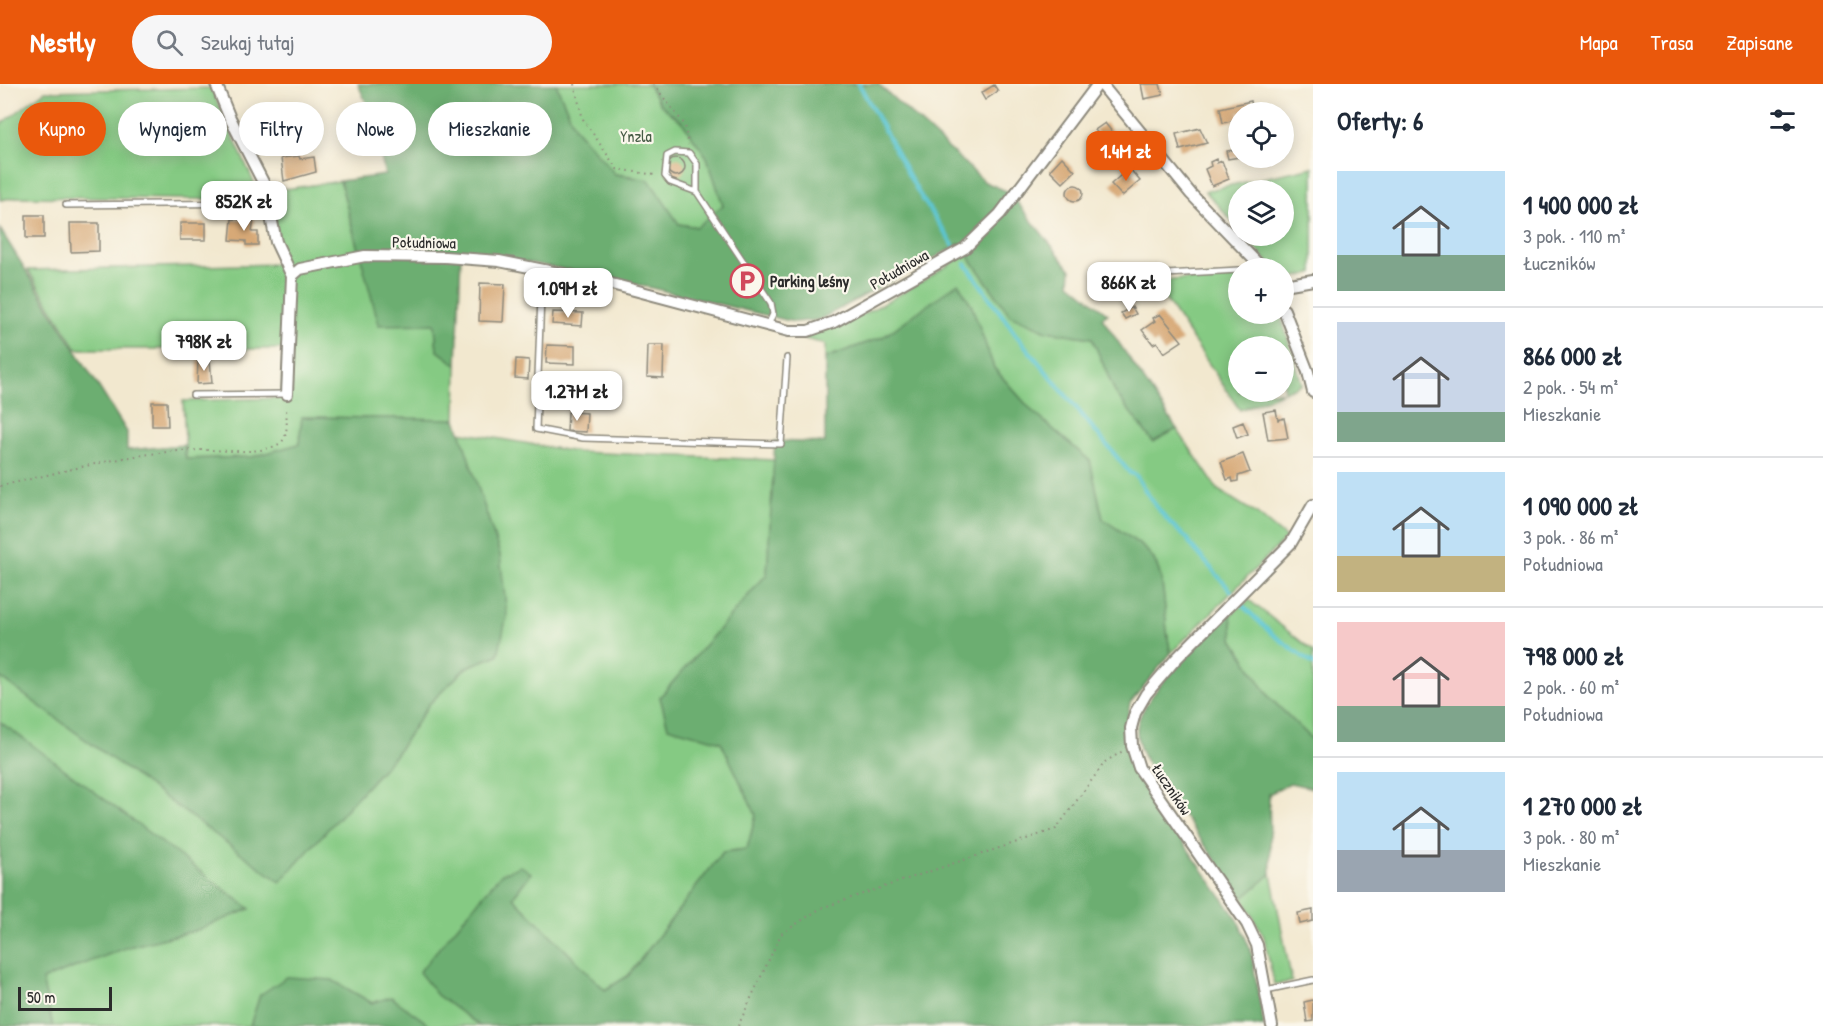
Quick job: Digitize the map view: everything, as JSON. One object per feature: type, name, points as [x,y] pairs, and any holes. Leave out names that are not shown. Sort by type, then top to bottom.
[{"type":"street","points":[[216,84],[229,116],[265,186],[276,242],[292,276],[287,394]]},
{"type":"street","points":[[1100,84],[1191,194],[1252,258]]},
{"type":"street","name":"Południowa","points":[[292,276],[300,269],[365,256],[445,257],[542,269],[604,282],[767,327],[808,331],[834,322],[965,248],[1000,214],[1100,84]]},
{"type":"street","points":[[1294,283],[1313,280]]},
{"type":"street","points":[[1290,324],[1301,351],[1313,392]]},
{"type":"street","name":"Łuczników","points":[[1272,1026],[1257,945],[1247,924],[1139,768],[1132,746],[1131,728],[1135,713],[1146,694],[1174,660],[1291,543],[1313,505]]},
{"type":"lane","points":[[697,192],[670,182],[665,176],[667,156],[675,152],[689,153],[697,164],[697,192],[771,303],[773,314],[767,327]]},
{"type":"lane","points":[[66,205],[268,203]]},
{"type":"lane","points":[[542,269],[536,429],[583,438],[781,444],[787,358]]},
{"type":"lane","points":[[1141,288],[1166,274],[1228,271]]},
{"type":"lane","points":[[193,395],[287,394]]},
{"type":"lane","points":[[1266,990],[1313,980]]},
{"type":"path","points":[[574,84],[583,118],[617,169],[665,176]]},
{"type":"path","points":[[653,84],[685,125],[689,153]]},
{"type":"path","points":[[0,486],[131,456],[199,450],[253,451],[277,446],[285,435],[287,394]]},
{"type":"path","points":[[738,1026],[781,934],[822,908],[1056,829],[1105,762],[1132,746]]},
{"type":"green space","points":[[358,84],[556,84],[575,128],[615,174],[649,180],[679,224],[697,227],[723,205],[707,157],[682,122],[660,104],[648,84],[878,84],[985,182],[1009,192],[1071,270],[1070,283],[1108,314],[1102,318],[1177,429],[1153,442],[1115,392],[1092,338],[1047,331],[1010,315],[960,244],[819,320],[794,322],[614,279],[520,261],[461,253],[457,365],[437,350],[435,324],[379,325],[340,181],[385,175],[381,156],[416,156],[416,102],[366,102]]},
{"type":"green space","name":"Ynzla","points":[[556,84],[648,84],[660,104],[682,122],[707,157],[723,205],[698,227],[679,224],[632,176],[615,174],[575,128]]},
{"type":"green space","points":[[211,88],[217,102],[118,102],[118,156],[227,156],[227,123],[239,149],[239,156],[242,156],[262,200],[19,197],[0,200],[0,125],[18,111],[18,156],[106,156],[106,102],[30,102],[45,91]]},
{"type":"green space","points":[[1313,167],[1313,273],[1294,278],[1294,258],[1264,258],[1254,246],[1294,246],[1294,180],[1254,180]]},
{"type":"green space","points":[[340,181],[358,250],[435,324],[437,350],[457,365],[456,419],[302,417],[299,444],[252,457],[186,459],[183,401],[281,398],[283,349],[77,349],[28,270],[280,264],[272,191]]},
{"type":"green space","points":[[1228,186],[1228,217],[1205,191]]},
{"type":"green space","points":[[0,229],[127,432],[127,450],[184,445],[186,459],[252,457],[299,444],[302,417],[456,419],[500,555],[507,615],[498,655],[467,667],[429,704],[396,754],[280,882],[0,677]]},
{"type":"green space","points":[[967,254],[1010,315],[1047,331],[1092,338],[1115,392],[1153,441],[1177,429],[1218,490],[1257,514],[1286,538],[1171,653],[1160,573],[1155,562],[1144,548],[1103,519],[1090,461],[1032,411],[994,368],[971,304],[958,284],[883,337],[825,358],[825,344],[797,337],[864,314]]},
{"type":"green space","points":[[1228,277],[1228,324],[1283,324],[1287,336],[1228,336],[1228,392],[1156,285],[1167,280]]},
{"type":"green space","points":[[958,283],[971,304],[994,368],[1032,411],[1090,461],[1103,519],[1144,548],[1160,573],[1171,653],[1130,703],[1125,734],[1128,764],[1238,920],[1251,951],[1264,1026],[480,1026],[437,995],[419,972],[501,874],[521,866],[531,873],[513,897],[605,990],[628,976],[723,852],[747,849],[756,815],[721,742],[668,727],[660,697],[767,574],[775,441],[825,443],[825,358],[883,337]]},
{"type":"green space","points":[[1294,359],[1302,384],[1294,388]]},
{"type":"green space","points":[[1235,402],[1259,402],[1240,410]]},
{"type":"green space","points":[[460,432],[577,452],[775,460],[767,574],[660,697],[668,727],[721,741],[756,815],[747,849],[723,852],[628,976],[605,990],[513,897],[531,873],[437,995],[480,1026],[431,1026],[391,997],[372,1003],[332,980],[260,995],[250,1026],[53,1026],[42,980],[128,947],[194,931],[249,908],[0,722],[0,677],[280,881],[396,754],[429,704],[467,667],[498,655],[500,555]]},
{"type":"green space","points":[[1249,600],[1313,651],[1313,740],[1269,697],[1233,639],[1231,614]]},
{"type":"green space","points":[[1231,614],[1233,639],[1269,697],[1313,740],[1313,788],[1290,783],[1269,794],[1271,874],[1243,898],[1149,768],[1140,749],[1137,733],[1141,715],[1161,684]]},
{"type":"green space","points":[[0,722],[250,909],[194,931],[128,947],[42,980],[53,1026],[0,1026]]},
{"type":"green space","points":[[1271,874],[1292,982],[1274,984],[1264,937],[1243,898]]},
{"type":"green space","points":[[287,977],[332,980],[372,1003],[391,997],[431,1026],[250,1026],[260,995]]},
{"type":"building","points":[[1141,84],[1160,84],[1163,95],[1144,99]]},
{"type":"building","points":[[994,85],[998,91],[985,100],[981,93]]},
{"type":"building","points":[[1228,106],[1228,122],[1223,123],[1220,108]]},
{"type":"building","points":[[1105,123],[1116,137],[1107,145],[1095,130]]},
{"type":"building","points":[[1200,128],[1207,143],[1180,150],[1176,134]]},
{"type":"building","points":[[314,157],[316,172],[284,181],[281,158]]},
{"type":"building","points":[[1062,157],[1075,171],[1063,183],[1050,170]]},
{"type":"building","points":[[676,158],[682,161],[685,167],[682,173],[676,176],[670,173],[667,167],[670,161]]},
{"type":"building","points":[[1216,159],[1217,163],[1222,161],[1229,179],[1212,186],[1205,169],[1211,166],[1210,162]]},
{"type":"building","points":[[1129,168],[1140,181],[1122,196],[1111,184]]},
{"type":"building","points":[[1075,185],[1083,193],[1075,201],[1067,193]]},
{"type":"building","points":[[26,215],[44,215],[44,238],[26,238]]},
{"type":"building","points":[[232,219],[254,219],[252,232],[258,232],[258,245],[246,245],[246,241],[230,240]]},
{"type":"building","points":[[70,223],[99,223],[99,251],[71,252]]},
{"type":"building","points":[[180,223],[206,223],[206,240],[180,240]]},
{"type":"building","points":[[480,283],[505,284],[503,322],[479,321]]},
{"type":"building","points":[[1132,307],[1136,314],[1125,319],[1121,313]]},
{"type":"building","points":[[553,312],[583,313],[582,326],[552,324]]},
{"type":"building","points":[[1160,314],[1182,341],[1164,353],[1157,342],[1153,344],[1142,330],[1155,321],[1153,318]]},
{"type":"building","points":[[547,345],[575,346],[575,364],[546,363]]},
{"type":"building","points":[[648,345],[664,345],[663,378],[647,377]]},
{"type":"building","points":[[516,359],[529,360],[528,379],[515,378]]},
{"type":"building","points":[[198,360],[210,360],[212,383],[197,384]]},
{"type":"building","points":[[152,402],[167,402],[168,426],[152,426]]},
{"type":"building","points":[[1276,410],[1278,420],[1284,418],[1288,438],[1268,440],[1263,412]]},
{"type":"building","points":[[568,412],[587,413],[586,432],[567,431]]},
{"type":"building","points":[[1243,422],[1248,434],[1237,438],[1233,426]]},
{"type":"building","points":[[1243,454],[1250,472],[1238,476],[1238,481],[1233,482],[1232,478],[1227,480],[1221,462]]},
{"type":"building","points":[[1313,910],[1313,921],[1300,924],[1298,913]]},
{"type":"building","points":[[1313,1000],[1313,1021],[1307,1022],[1304,1002]]},
{"type":"waterway","points":[[859,84],[918,192],[953,245]]},
{"type":"waterway","points":[[966,264],[1016,335],[1130,473],[1136,475],[1165,518],[1188,539],[1231,591]]},
{"type":"waterway","points":[[1243,606],[1271,633],[1313,664]]},
{"type":"place","name":"Parking leśny","points":[[747,281]]}]
